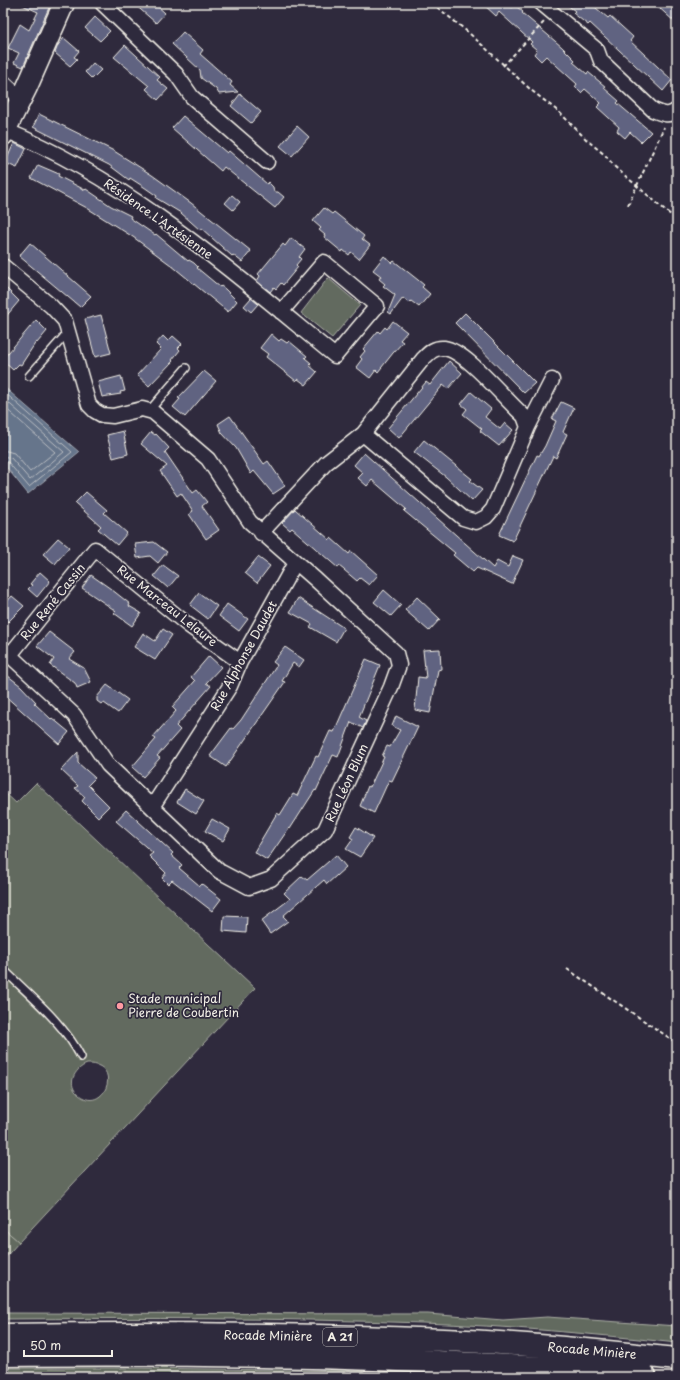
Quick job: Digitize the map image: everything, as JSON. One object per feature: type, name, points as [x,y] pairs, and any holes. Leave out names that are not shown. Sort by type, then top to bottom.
[{"type":"highway","name":"Rocade Minière","points":[[3,1335],[120,1334],[444,1340],[573,1349],[677,1359]]},
{"type":"highway","name":"Rocade Minière","points":[[3,1355],[120,1354],[441,1361],[645,1377]]},
{"type":"street","points":[[4,132],[21,99],[64,3]]},
{"type":"street","points":[[102,3],[176,74],[192,97],[267,162]]},
{"type":"street","points":[[541,3],[597,50],[602,61],[653,110],[670,112]]},
{"type":"street","points":[[3,82],[21,99]]},
{"type":"street","name":"Résidence L'Artésienne","points":[[4,132],[35,143],[115,186],[184,235],[335,356],[377,306],[324,262],[281,312]]},
{"type":"street","points":[[3,266],[51,306],[65,321],[89,405],[102,415],[113,416],[142,409],[148,411]]},
{"type":"street","points":[[261,533],[326,463],[363,434],[423,359],[433,350],[442,348],[454,351],[467,360],[524,416],[528,427]]},
{"type":"street","points":[[363,434],[463,518],[476,522],[486,517],[493,509],[528,427],[552,380]]},
{"type":"street","name":"Rue Léon Blum","points":[[7,652],[74,714],[108,765],[219,871],[249,887],[271,879],[325,830],[391,687],[399,665],[396,654],[315,579],[261,533],[250,522],[208,459],[154,412],[148,411]]},
{"type":"street","name":"Rue René Cassin","points":[[7,652],[96,549]]},
{"type":"street","name":"Rue Marceau Lelaure","points":[[96,549],[188,625],[240,662]]},
{"type":"street","name":"Rue Alphonse Daudet","points":[[152,807],[230,686],[240,662],[295,563]]},
{"type":"lane","points":[[29,376],[69,331]]},
{"type":"lane","points":[[148,411],[186,368]]},
{"type":"lane","points":[[3,968],[59,1025],[73,1042],[80,1057]]},
{"type":"path","points":[[432,3],[469,33],[504,66],[559,112],[588,141],[605,155],[615,167],[672,216]]},
{"type":"path","points":[[504,66],[553,13]]},
{"type":"path","points":[[628,206],[664,130],[670,112]]},
{"type":"path","points":[[567,969],[677,1043]]},
{"type":"green space","points":[[328,278],[360,305],[332,338],[301,313]]},
{"type":"green space","name":"Stade municipal Pierre de Coubertin","points":[[36,783],[255,988],[19,1242],[3,1228],[3,791],[16,803]],"holes":[[[87,1064],[98,1066],[105,1071],[108,1078],[107,1086],[103,1093],[96,1098],[88,1099],[79,1095],[75,1091],[72,1082],[75,1073],[82,1066]]]},
{"type":"green space","points":[[3,1228],[19,1242],[3,1260]]},
{"type":"green space","points":[[3,1313],[428,1314],[503,1320],[547,1317],[677,1326],[677,1343],[614,1336],[455,1324],[266,1319],[3,1319]]},
{"type":"green space","points":[[3,1368],[127,1368],[118,1377],[71,1375],[3,1377]]},
{"type":"green space","points":[[127,1368],[361,1371],[462,1377],[118,1377]]},
{"type":"water","points":[[3,386],[79,452],[28,494],[3,463]]},
{"type":"building","points":[[18,3],[51,3],[23,67],[14,63],[19,53],[8,48],[20,24],[29,30],[38,12]]},
{"type":"building","points":[[133,3],[154,3],[165,13],[156,23]]},
{"type":"building","points":[[482,3],[508,3],[512,8],[515,5],[523,12],[522,13],[562,47],[575,60],[573,62],[606,87],[604,88],[619,101],[617,103],[651,132],[641,142],[630,132],[625,138],[617,131],[619,127],[597,107],[601,103],[585,89],[581,93],[575,87],[577,84],[546,56],[541,61],[534,54],[537,50],[530,44],[532,42],[499,12],[496,16]]},
{"type":"building","points":[[565,3],[590,3],[608,18],[610,16],[633,37],[630,41],[672,80],[663,91],[590,23],[588,25],[573,13],[575,11]]},
{"type":"building","points":[[654,3],[677,3],[677,24]]},
{"type":"building","points":[[95,17],[110,31],[100,41],[85,28]]},
{"type":"building","points":[[183,32],[203,50],[200,54],[232,82],[230,85],[238,92],[219,94],[216,89],[201,78],[200,70],[172,44]]},
{"type":"building","points":[[64,38],[79,51],[74,57],[77,59],[70,66],[55,53],[58,45]]},
{"type":"building","points":[[125,45],[160,77],[157,80],[168,89],[158,100],[146,89],[149,86],[114,57]]},
{"type":"building","points":[[93,63],[101,70],[92,79],[85,72]]},
{"type":"building","points":[[240,94],[261,112],[251,123],[231,106]]},
{"type":"building","points":[[39,114],[114,151],[152,175],[191,203],[251,251],[242,262],[233,255],[232,256],[201,228],[200,230],[181,213],[156,198],[157,196],[144,187],[130,178],[129,180],[109,165],[33,127]]},
{"type":"building","points":[[183,116],[227,153],[229,151],[267,184],[268,182],[273,187],[274,192],[278,192],[284,197],[275,208],[224,167],[221,171],[172,128]]},
{"type":"building","points":[[297,126],[309,137],[292,156],[280,146]]},
{"type":"building","points":[[14,143],[26,149],[17,168],[5,163]]},
{"type":"building","points":[[38,165],[59,174],[58,176],[85,190],[86,189],[111,206],[131,216],[130,218],[155,235],[156,234],[188,261],[189,260],[194,263],[198,267],[197,268],[220,287],[221,286],[225,289],[237,301],[228,312],[171,265],[133,237],[87,208],[31,178]]},
{"type":"building","points":[[232,195],[240,202],[233,210],[225,203]]},
{"type":"building","points":[[324,208],[332,214],[334,212],[364,236],[362,239],[370,245],[359,259],[351,252],[349,255],[343,250],[342,252],[324,237],[325,235],[319,230],[321,228],[313,221]]},
{"type":"building","points":[[291,238],[305,249],[299,257],[301,259],[296,265],[298,267],[283,285],[281,283],[276,289],[274,287],[270,292],[257,281],[260,276],[258,274],[283,244],[285,246]]},
{"type":"building","points":[[30,243],[91,296],[80,307],[19,256]]},
{"type":"building","points":[[384,256],[392,263],[394,261],[424,285],[422,287],[430,294],[419,307],[411,301],[409,303],[403,298],[391,314],[388,312],[395,295],[383,286],[385,284],[379,279],[381,276],[373,270]]},
{"type":"building","points":[[3,285],[19,301],[3,320]]},
{"type":"building","points":[[251,298],[258,304],[251,312],[244,306]]},
{"type":"building","points":[[465,313],[535,383],[524,393],[455,323]]},
{"type":"building","points":[[101,315],[111,353],[95,357],[85,319]]},
{"type":"building","points":[[36,320],[47,331],[37,343],[36,342],[21,365],[19,364],[13,370],[3,361],[3,359]]},
{"type":"building","points":[[393,321],[407,332],[400,340],[403,342],[378,372],[376,370],[370,378],[356,367],[362,359],[360,357],[365,351],[363,349],[378,331],[380,333],[385,327],[387,329]]},
{"type":"building","points":[[271,334],[279,341],[281,339],[287,343],[289,341],[307,356],[305,358],[311,363],[309,365],[317,372],[306,385],[298,379],[296,381],[266,357],[268,354],[260,348]]},
{"type":"building","points":[[163,336],[168,341],[173,336],[182,344],[178,348],[180,350],[172,360],[173,361],[149,386],[137,375],[161,349],[156,344]]},
{"type":"building","points":[[449,361],[462,373],[448,389],[443,385],[399,438],[388,428],[426,382],[430,385]]},
{"type":"building","points":[[204,371],[216,381],[185,417],[173,407],[180,399],[178,398]]},
{"type":"building","points":[[121,376],[125,391],[120,392],[121,394],[102,397],[98,382]]},
{"type":"building","points":[[471,392],[491,409],[485,417],[500,429],[505,423],[513,430],[499,446],[480,431],[482,429],[463,414],[467,409],[461,404]]},
{"type":"building","points":[[561,402],[574,408],[563,432],[567,434],[556,458],[553,456],[513,541],[499,535],[537,455],[539,456],[545,446],[556,421],[552,419]]},
{"type":"building","points":[[230,416],[264,464],[268,461],[285,486],[273,494],[254,471],[251,474],[236,448],[222,433],[218,424]]},
{"type":"building","points":[[123,431],[128,454],[113,458],[107,435]]},
{"type":"building","points":[[151,432],[155,435],[156,434],[169,448],[165,452],[193,493],[197,490],[207,502],[202,506],[219,530],[206,539],[189,514],[193,511],[181,493],[177,496],[160,471],[167,466],[141,444]]},
{"type":"building","points":[[424,440],[472,479],[470,481],[482,490],[472,501],[446,477],[414,452]]},
{"type":"building","points":[[364,453],[493,568],[497,561],[508,567],[513,556],[523,560],[512,584],[477,568],[473,572],[453,555],[455,553],[404,511],[406,509],[372,480],[367,486],[358,478],[363,473],[354,465]]},
{"type":"building","points":[[86,492],[107,510],[104,513],[127,533],[117,545],[98,529],[101,526],[75,503]]},
{"type":"building","points":[[295,509],[330,540],[331,538],[349,554],[351,551],[378,575],[369,585],[360,578],[357,581],[339,566],[338,568],[292,528],[290,530],[282,523]]},
{"type":"building","points":[[58,538],[69,547],[55,564],[43,554]]},
{"type":"building","points":[[154,542],[167,552],[158,563],[150,556],[137,558],[135,544]]},
{"type":"building","points":[[258,557],[270,566],[257,583],[245,573]]},
{"type":"building","points":[[163,565],[178,576],[168,588],[154,576]]},
{"type":"building","points":[[40,572],[50,581],[37,597],[28,589],[32,585],[30,584]]},
{"type":"building","points":[[91,575],[130,604],[129,606],[141,613],[132,626],[114,613],[116,611],[82,588]]},
{"type":"building","points":[[384,590],[401,605],[391,616],[374,602]]},
{"type":"building","points":[[199,593],[217,606],[208,619],[190,605]]},
{"type":"building","points":[[12,596],[24,606],[8,622],[3,617],[3,606]]},
{"type":"building","points":[[417,597],[440,619],[429,631],[405,610]]},
{"type":"building","points":[[298,598],[344,628],[336,642],[310,627],[312,624],[290,612]]},
{"type":"building","points":[[227,604],[248,619],[239,631],[219,616]]},
{"type":"building","points":[[163,629],[172,635],[155,660],[134,647],[143,633],[155,641]]},
{"type":"building","points":[[49,632],[75,652],[69,659],[84,668],[91,682],[77,688],[75,683],[50,665],[54,659],[37,646]]},
{"type":"building","points":[[285,647],[304,660],[299,667],[293,663],[282,681],[285,682],[226,767],[210,756],[231,728],[233,729],[241,720],[277,665],[273,662]]},
{"type":"building","points":[[440,649],[441,669],[438,670],[430,713],[415,710],[418,677],[426,678],[423,650]]},
{"type":"building","points":[[209,656],[221,667],[206,683],[211,686],[176,726],[180,730],[157,756],[160,758],[143,777],[132,767],[156,739],[153,737],[176,711],[172,707],[195,681],[191,677]]},
{"type":"building","points":[[366,659],[380,665],[359,717],[366,721],[363,728],[351,722],[338,757],[333,755],[316,791],[315,790],[290,829],[289,828],[267,860],[254,852],[277,813],[280,815],[293,794],[297,796],[330,731],[334,732]]},
{"type":"building","points":[[3,672],[21,686],[36,702],[34,703],[51,719],[52,718],[69,732],[59,744],[3,694]]},
{"type":"building","points":[[107,685],[128,700],[118,713],[104,703],[101,704],[97,701],[97,697]]},
{"type":"building","points":[[396,716],[418,727],[392,781],[389,780],[374,813],[360,806],[368,786],[370,787],[384,757],[382,756],[387,746],[390,747],[400,730],[392,726]]},
{"type":"building","points":[[78,752],[78,763],[95,778],[88,785],[109,806],[98,817],[82,801],[85,797],[75,788],[78,786],[61,770]]},
{"type":"building","points":[[185,789],[204,801],[196,814],[177,802]]},
{"type":"building","points":[[126,810],[173,853],[171,855],[182,865],[179,868],[200,886],[202,884],[221,899],[212,911],[172,880],[168,884],[162,878],[166,873],[149,856],[153,853],[116,821]]},
{"type":"building","points":[[212,819],[230,829],[223,841],[205,831]]},
{"type":"building","points":[[356,827],[373,838],[360,857],[346,849],[353,839],[350,837]]},
{"type":"building","points":[[336,855],[346,867],[327,884],[324,880],[283,916],[288,921],[270,934],[261,921],[290,899],[284,893],[302,876],[307,880]]},
{"type":"building","points":[[224,916],[247,917],[246,933],[223,931]]},
{"type":"place","name":"Stade municipal Pierre de Coubertin","points":[[120,1006]]}]
